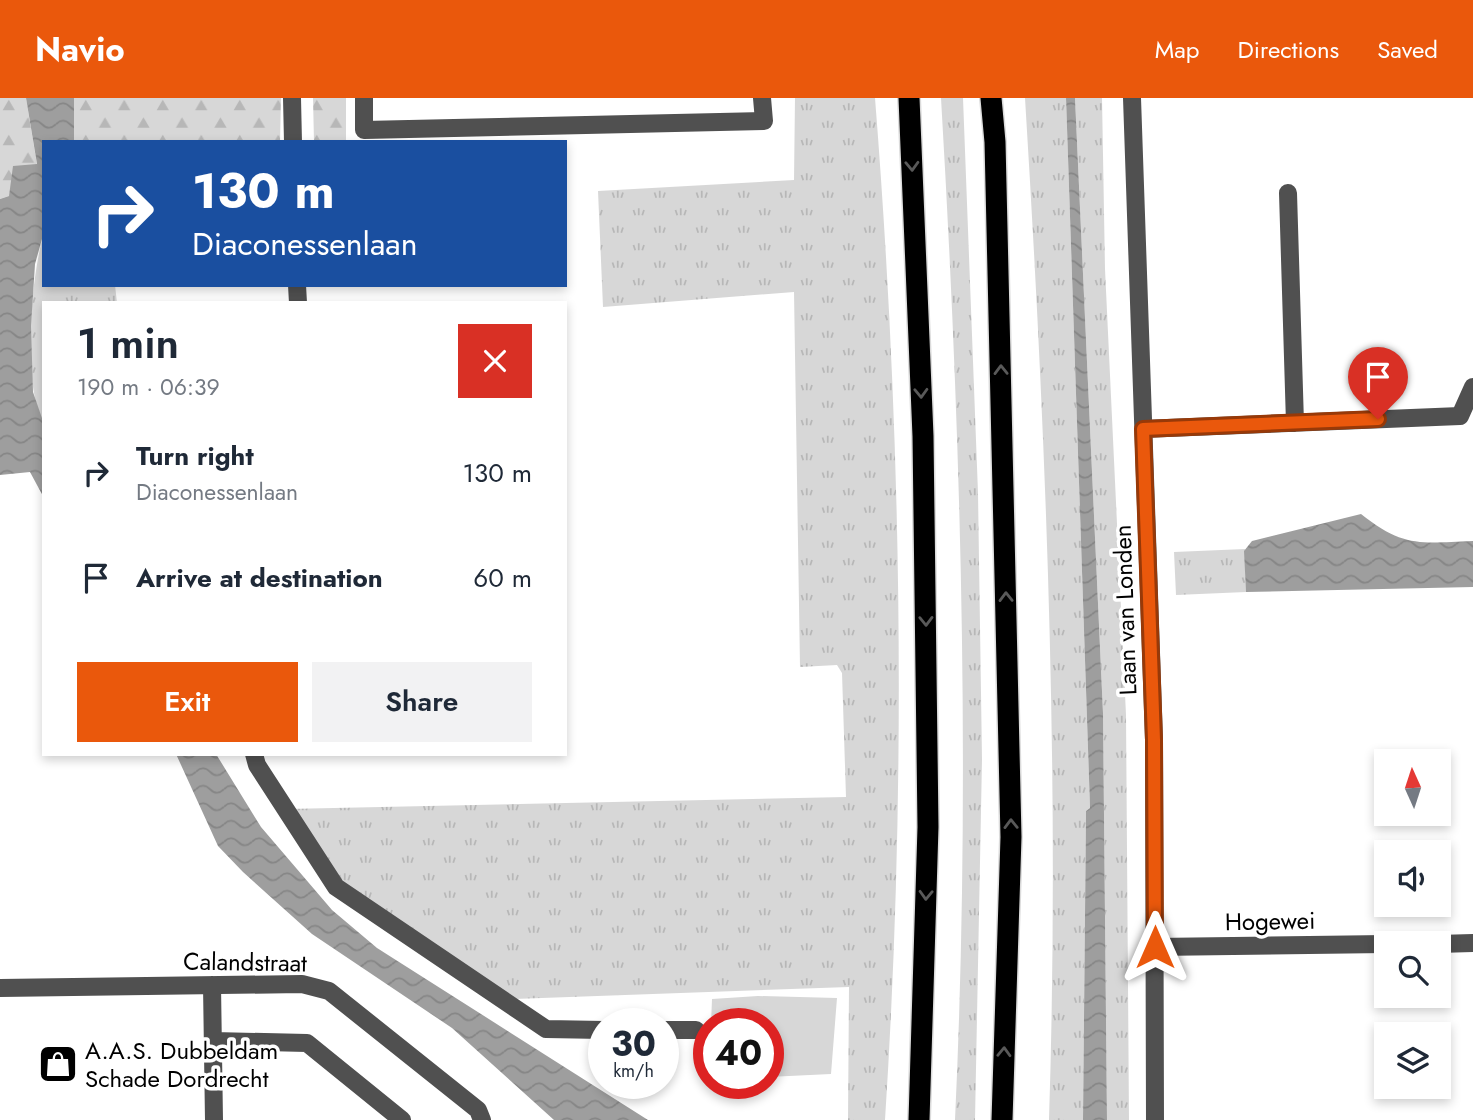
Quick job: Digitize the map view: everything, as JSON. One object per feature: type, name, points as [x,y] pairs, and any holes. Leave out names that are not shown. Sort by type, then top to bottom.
[{"type":"highway","points":[[909,98],[923,436],[928,827],[919,1120]]},
{"type":"highway","points":[[991,98],[995,142],[1011,837],[1002,1120]]},
{"type":"street","points":[[292,98],[293,140]]},
{"type":"street","points":[[364,98],[365,130],[764,121],[762,98]]},
{"type":"street","name":"Laan van Londen","points":[[1132,98],[1154,740],[1156,1120]]},
{"type":"street","points":[[1288,193],[1295,422]]},
{"type":"street","points":[[1143,429],[1460,416],[1473,387]]},
{"type":"street","points":[[255,756],[257,765],[336,887],[546,1030],[588,1030]]},
{"type":"street","points":[[1451,944],[1473,943]]},
{"type":"street","name":"Hogewei","points":[[1155,947],[1374,944]]},
{"type":"street","name":"Calandstraat","points":[[0,988],[302,984],[329,991],[478,1110],[482,1120]]},
{"type":"street","points":[[212,985],[214,1120]]},
{"type":"street","points":[[213,1041],[307,1043],[402,1120]]},
{"type":"green space","points":[[0,98],[26,98],[37,165],[9,196],[0,199]]},
{"type":"green space","points":[[74,98],[281,98],[280,140],[74,140]]},
{"type":"green space","points":[[313,98],[346,98],[346,140],[314,140]]},
{"type":"green space","points":[[795,98],[875,98],[891,353],[898,609],[897,865],[885,1120],[848,1120],[849,987],[514,999],[360,905],[287,809],[846,797],[842,673],[837,665],[800,667],[794,292],[603,307],[598,191],[794,180]]},
{"type":"green space","points":[[941,98],[963,98],[978,493],[982,759],[975,1120],[955,1120],[960,992],[963,737],[954,353]]},
{"type":"green space","points":[[1025,98],[1066,98],[1090,808],[1086,811],[1083,1120],[1049,1120],[1052,736],[1045,481]]},
{"type":"green space","points":[[1075,98],[1102,98],[1105,269],[1126,715],[1129,1120],[1107,1120],[1103,713]]},
{"type":"green space","points":[[42,240],[42,287],[115,287],[117,301],[42,301],[42,419],[32,383],[30,357],[32,302]]},
{"type":"green space","points":[[1245,549],[1246,592],[1176,595],[1174,552]]},
{"type":"green space","points":[[758,996],[837,998],[831,1074],[784,1076],[784,1008],[712,1008],[712,999]]},
{"type":"water","points":[[26,98],[74,98],[74,140],[42,140],[42,239],[35,264],[31,326],[33,392],[42,418],[42,494],[30,472],[0,475],[0,199],[9,196],[13,166],[37,164]]},
{"type":"water","points":[[1066,98],[1075,98],[1103,713],[1107,1120],[1083,1120],[1086,811],[1090,808]]},
{"type":"water","points":[[1361,514],[1389,533],[1413,541],[1473,541],[1473,587],[1246,592],[1244,551],[1252,541]]},
{"type":"water","points":[[177,756],[217,756],[261,827],[332,910],[377,948],[588,1082],[588,1099],[615,1099],[648,1120],[554,1120],[452,1028],[312,934],[218,846]]},
{"type":"place","name":"A.A.S. Dubbeldam Schade Dordrecht","points":[[58,1064]]},
{"type":"route","points":[[1155,947],[1154,740],[1143,429],[1378,419]]}]
